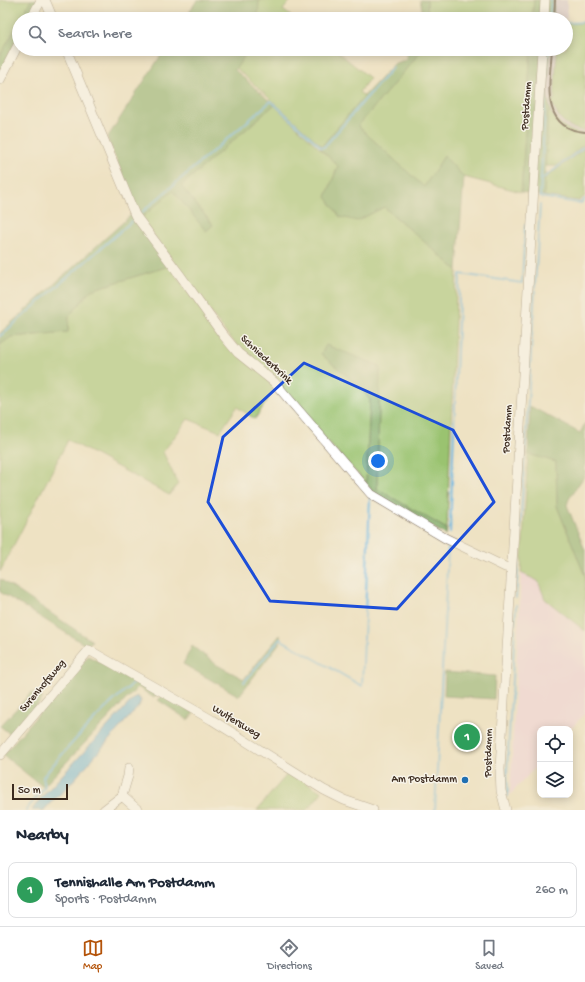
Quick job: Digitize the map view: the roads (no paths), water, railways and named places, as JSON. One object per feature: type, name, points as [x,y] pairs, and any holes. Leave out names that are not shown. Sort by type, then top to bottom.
[{"type":"street","points":[[35,12],[41,0]]},
{"type":"street","points":[[45,0],[50,12]]},
{"type":"street","points":[[545,12],[546,0]]},
{"type":"street","points":[[0,80],[12,56]]},
{"type":"street","name":"Schniederbrink","points":[[69,56],[135,215],[223,335],[238,353],[274,382],[371,494],[444,538],[505,567],[511,568]]},
{"type":"street","name":"Postdamm","points":[[506,810],[501,791],[500,769],[542,56]]},
{"type":"street","name":"Surenhofsweg","points":[[0,755],[89,650]]},
{"type":"street","name":"Wulfersweg","points":[[89,650],[212,720],[324,790],[344,800],[373,810]]},
{"type":"street","points":[[104,810],[122,796],[129,768]]},
{"type":"street","points":[[122,796],[138,810]]},
{"type":"water","points":[[136,696],[141,700],[139,706],[64,791],[44,810],[32,810],[40,799]]},
{"type":"waterway","points":[[550,12],[551,0]]},
{"type":"waterway","points":[[573,23],[585,22]]},
{"type":"waterway","points":[[548,56],[540,197],[578,203],[581,203],[585,199]]},
{"type":"waterway","points":[[140,214],[271,101],[321,147],[324,147],[393,67]]},
{"type":"waterway","points":[[541,180],[585,146]]},
{"type":"waterway","points":[[516,598],[540,205]]},
{"type":"waterway","points":[[0,336],[132,221]]},
{"type":"waterway","points":[[450,532],[460,274],[522,283],[525,225]]},
{"type":"waterway","points":[[244,682],[280,639],[362,686],[370,498]]},
{"type":"waterway","points":[[435,810],[448,549]]},
{"type":"waterway","points":[[508,796],[507,773],[516,605]]},
{"type":"waterway","points":[[26,810],[45,787],[43,777],[75,739],[98,715],[135,682]]},
{"type":"railway","points":[[554,12],[555,0]]},
{"type":"railway","points":[[551,56],[549,89],[550,101],[554,113],[560,122],[570,129],[585,132]]},
{"type":"place","name":"Tennishalle Am Postdamm","points":[[467,737]]},
{"type":"place","name":"Am Postdamm","points":[[465,780]]}]
